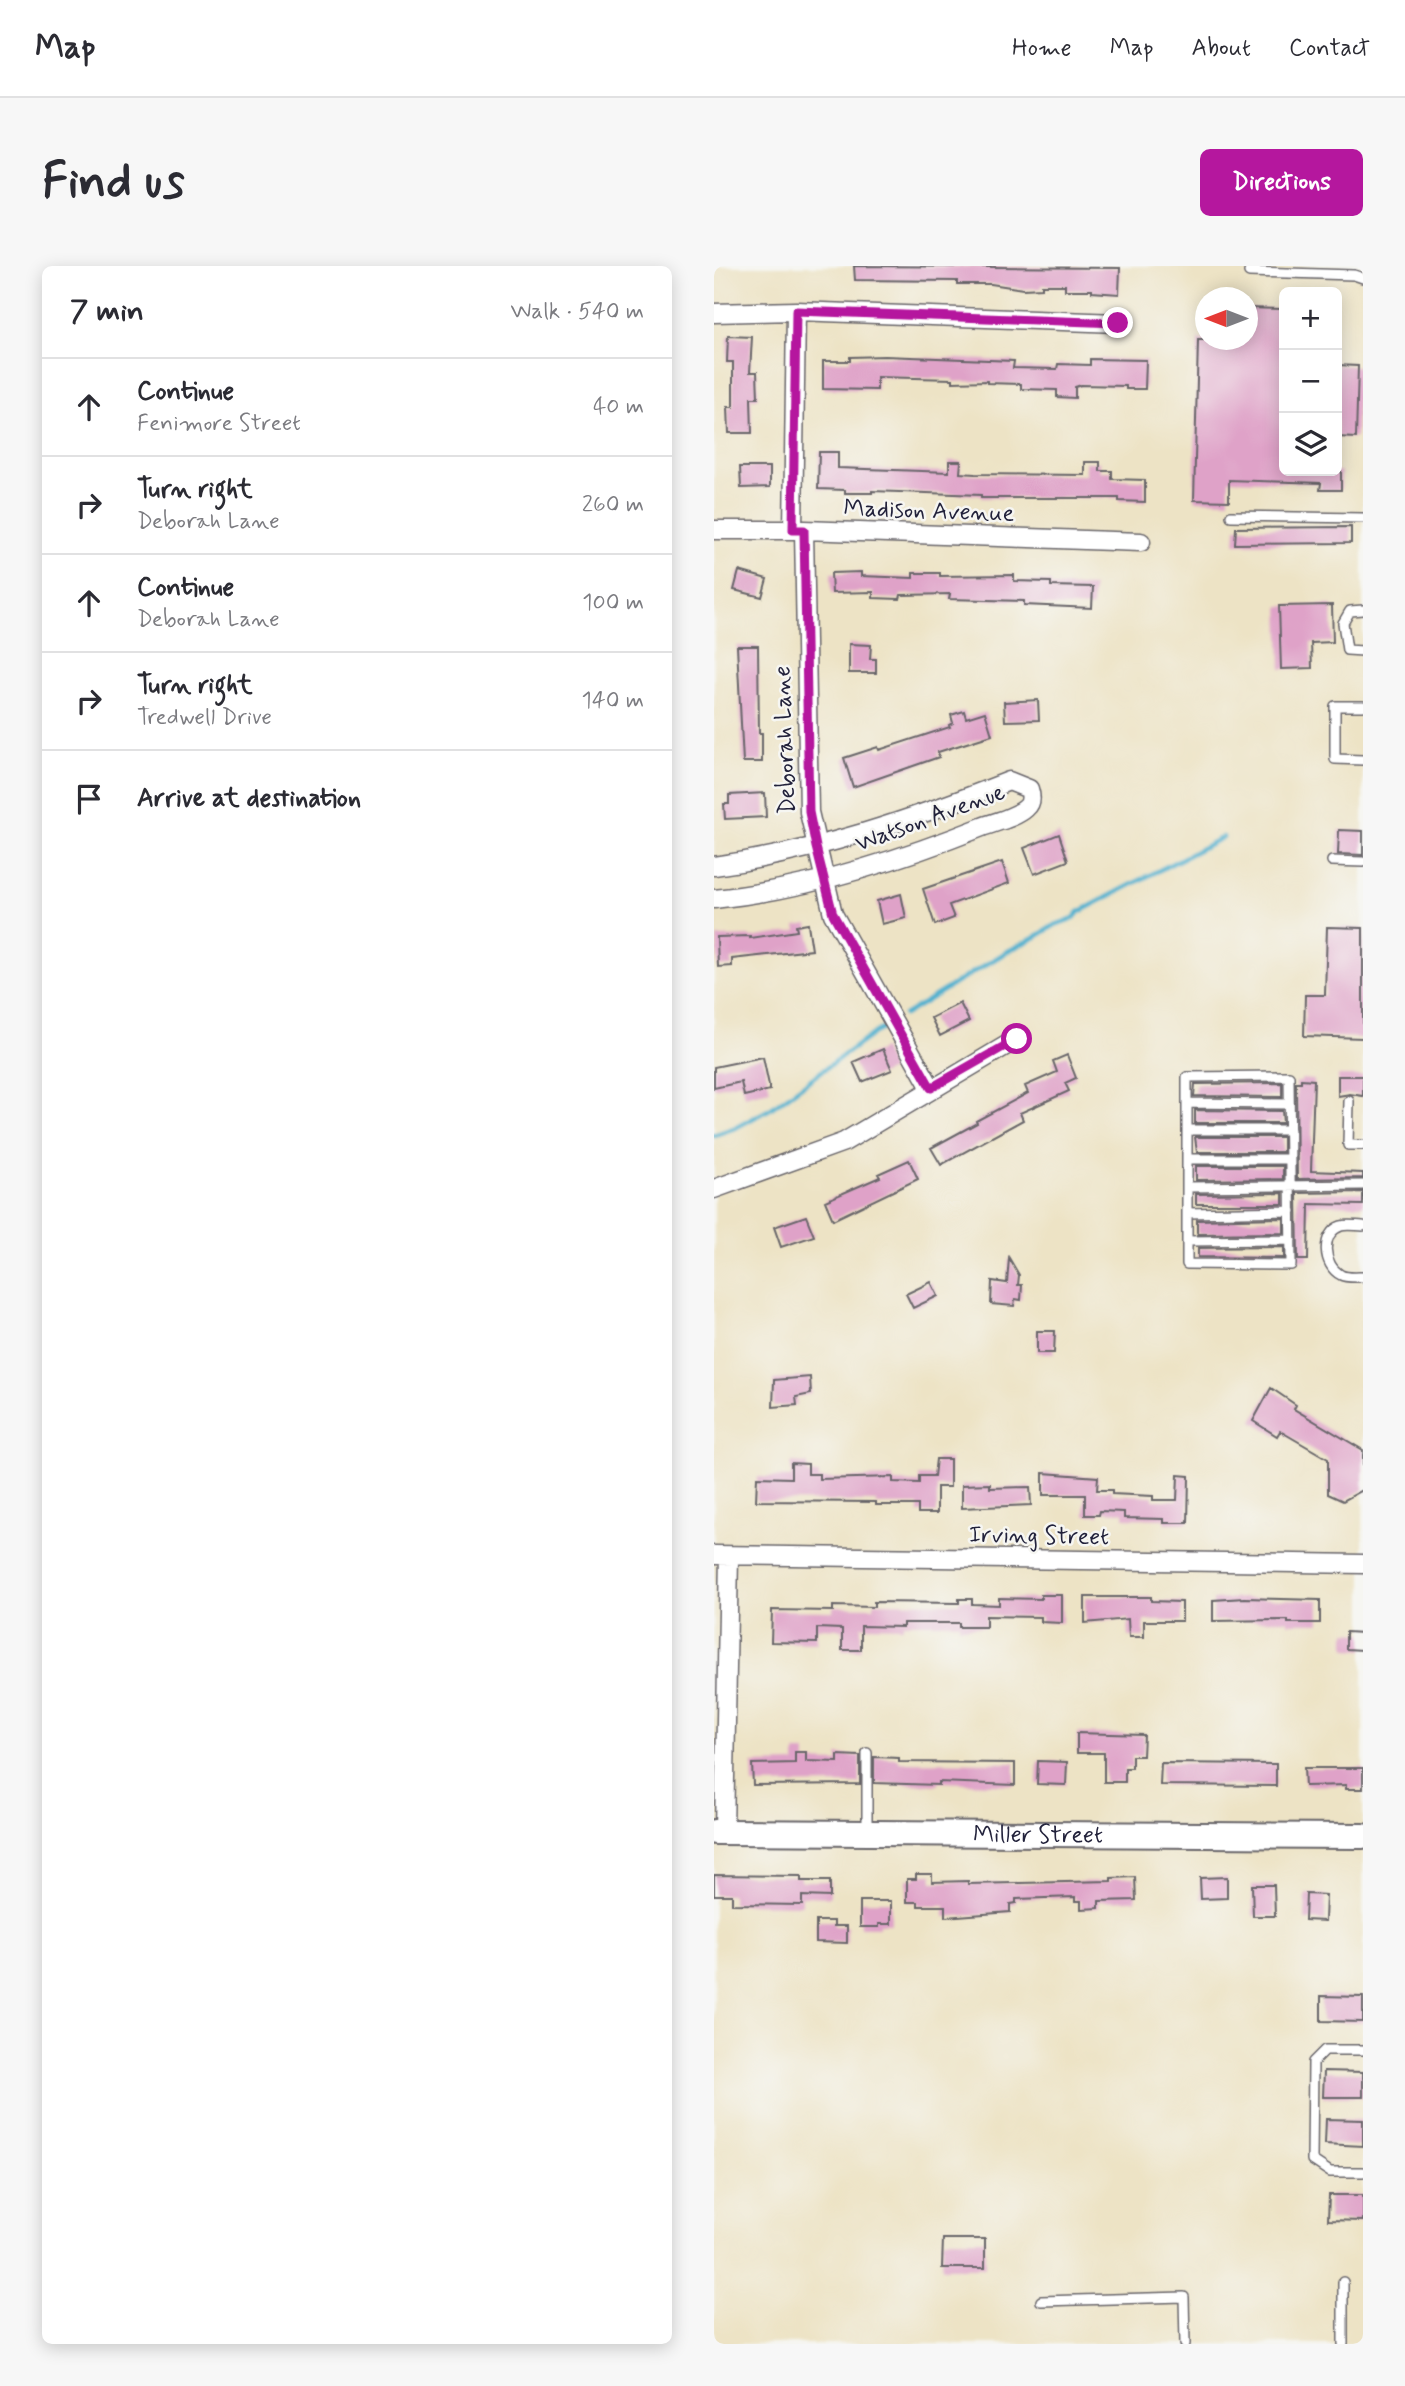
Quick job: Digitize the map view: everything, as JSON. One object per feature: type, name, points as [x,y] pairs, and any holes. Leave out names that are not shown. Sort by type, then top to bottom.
[{"type":"main road","name":"Miller Street","points":[[719,1832],[1363,1836]]},
{"type":"street","points":[[714,313],[796,311],[1118,323]]},
{"type":"street","name":"Deborah Lane","points":[[796,311],[798,530],[809,812],[833,914],[931,1088]]},
{"type":"street","name":"Madison Avenue","points":[[714,530],[798,530],[1142,542]]},
{"type":"street","name":"Watson Avenue","points":[[714,866],[816,847],[900,823],[1009,781],[1029,789],[1031,797],[1027,808],[943,843],[824,879],[714,899]]},
{"type":"street","points":[[714,1189],[844,1142],[1017,1039]]},
{"type":"street","points":[[719,1832],[722,1555]]},
{"type":"street","name":"Irving Street","points":[[722,1555],[1363,1564]]},
{"type":"lane","points":[[1249,272],[1354,275],[1363,278]]},
{"type":"lane","points":[[1231,516],[1363,518]]},
{"type":"lane","points":[[1363,610],[1350,611],[1343,623],[1347,650],[1363,651]]},
{"type":"lane","points":[[1363,706],[1335,706],[1335,759],[1363,760]]},
{"type":"lane","points":[[1332,860],[1363,862]]},
{"type":"lane","points":[[1289,1076],[1291,1265],[1187,1264],[1187,1103],[1187,1077],[1289,1076]]},
{"type":"lane","points":[[1349,1101],[1348,1145],[1363,1146]]},
{"type":"lane","points":[[1187,1103],[1289,1104]]},
{"type":"lane","points":[[1187,1130],[1290,1130]]},
{"type":"lane","points":[[1187,1159],[1289,1159]]},
{"type":"lane","points":[[1187,1187],[1363,1185]]},
{"type":"lane","points":[[1187,1213],[1291,1211]]},
{"type":"lane","points":[[1363,1226],[1341,1225],[1330,1233],[1325,1248],[1329,1264],[1341,1275],[1363,1277]]},
{"type":"lane","points":[[1187,1241],[1291,1240]]},
{"type":"lane","points":[[867,1753],[867,1833]]},
{"type":"lane","points":[[1363,2050],[1325,2050],[1313,2062],[1312,2160],[1330,2172],[1363,2172]]},
{"type":"lane","points":[[1343,2282],[1343,2344]]},
{"type":"lane","points":[[1041,2301],[1184,2297],[1185,2344]]},
{"type":"building","points":[[854,266],[1120,268],[1119,294],[1065,290],[1065,285],[1042,285],[1042,288],[1023,289],[991,284],[957,284],[957,281],[855,280]]},
{"type":"building","points":[[1258,308],[1279,309],[1279,476],[1341,476],[1341,490],[1320,490],[1321,483],[1229,480],[1229,501],[1194,500],[1198,350],[1258,350]]},
{"type":"building","points":[[728,336],[752,337],[750,372],[757,372],[758,398],[751,398],[752,433],[729,433],[728,407],[733,407],[733,362],[727,362]]},
{"type":"building","points":[[850,357],[1014,361],[1013,368],[1057,369],[1058,364],[1090,365],[1090,359],[1146,360],[1145,389],[1081,385],[1075,387],[1075,398],[1057,397],[1057,390],[1021,389],[1021,384],[877,377],[877,390],[823,389],[823,361],[850,361]]},
{"type":"building","points":[[1342,365],[1358,366],[1356,438],[1342,437]]},
{"type":"building","points":[[819,452],[838,452],[838,468],[949,472],[949,461],[961,461],[960,473],[975,474],[1085,475],[1085,462],[1100,462],[1100,471],[1112,471],[1112,479],[1145,480],[1145,502],[1119,501],[1119,498],[981,498],[981,495],[872,491],[845,493],[845,490],[818,489]]},
{"type":"building","points":[[740,467],[770,467],[770,487],[741,488]]},
{"type":"building","points":[[1351,527],[1351,543],[1235,544],[1236,528]]},
{"type":"building","points":[[739,571],[767,579],[762,597],[734,590]]},
{"type":"building","points":[[861,572],[861,576],[913,578],[913,573],[940,573],[940,576],[1014,575],[1014,581],[1051,582],[1051,586],[1093,587],[1092,608],[1024,605],[1024,601],[949,599],[950,594],[901,595],[900,599],[873,598],[873,592],[832,593],[831,573]]},
{"type":"building","points":[[1332,605],[1333,642],[1311,643],[1312,668],[1281,669],[1279,606]]},
{"type":"building","points":[[849,644],[871,645],[870,659],[876,659],[876,673],[849,673]]},
{"type":"building","points":[[737,646],[758,646],[762,762],[743,762]]},
{"type":"building","points":[[1038,700],[1039,720],[1005,721],[1004,702]]},
{"type":"building","points":[[964,711],[966,718],[985,712],[992,735],[938,752],[939,757],[853,787],[844,758],[878,747],[879,750],[950,727],[953,723],[951,715]]},
{"type":"building","points":[[765,793],[766,817],[725,819],[724,804],[729,804],[729,795]]},
{"type":"building","points":[[1339,830],[1363,831],[1363,855],[1338,854]]},
{"type":"building","points":[[1059,834],[1068,861],[1034,874],[1024,848]]},
{"type":"building","points":[[1002,862],[1009,883],[949,905],[954,918],[935,925],[923,889]]},
{"type":"building","points":[[901,894],[906,918],[882,924],[877,901]]},
{"type":"building","points":[[808,924],[812,950],[732,959],[732,966],[718,967],[717,937],[750,938],[797,931],[796,926]]},
{"type":"building","points":[[1327,927],[1363,928],[1363,1038],[1304,1036],[1305,995],[1325,995]]},
{"type":"building","points":[[960,1003],[969,1021],[940,1036],[931,1018]]},
{"type":"building","points":[[883,1049],[892,1070],[862,1082],[853,1062]]},
{"type":"building","points":[[1067,1055],[1076,1078],[1065,1083],[1069,1091],[1020,1113],[1023,1120],[941,1165],[931,1148],[1028,1093],[1025,1086],[1057,1072],[1053,1061]]},
{"type":"building","points":[[763,1057],[770,1090],[744,1096],[741,1082],[714,1088],[714,1067]]},
{"type":"building","points":[[1338,1076],[1363,1076],[1363,1096],[1338,1096]]},
{"type":"building","points":[[1301,1079],[1314,1080],[1311,1171],[1363,1173],[1363,1178],[1297,1179],[1296,1082],[1301,1082]]},
{"type":"building","points":[[1282,1083],[1282,1097],[1194,1096],[1195,1084]]},
{"type":"building","points":[[1195,1110],[1282,1111],[1283,1123],[1195,1123]]},
{"type":"building","points":[[1195,1137],[1283,1137],[1283,1152],[1197,1152]]},
{"type":"building","points":[[909,1160],[918,1179],[833,1220],[825,1201],[880,1177],[878,1174]]},
{"type":"building","points":[[1196,1166],[1283,1166],[1283,1179],[1196,1180]]},
{"type":"building","points":[[1363,1192],[1363,1205],[1309,1204],[1308,1260],[1298,1260],[1297,1193]]},
{"type":"building","points":[[1283,1193],[1283,1204],[1196,1204],[1196,1194]]},
{"type":"building","points":[[806,1216],[814,1236],[781,1247],[774,1227]]},
{"type":"building","points":[[1284,1218],[1284,1233],[1197,1232],[1197,1220]]},
{"type":"building","points":[[1284,1247],[1284,1258],[1198,1257],[1198,1248]]},
{"type":"building","points":[[1009,1258],[1019,1275],[1018,1285],[1022,1285],[1021,1300],[1015,1299],[1014,1306],[991,1304],[992,1281],[1007,1283]]},
{"type":"building","points":[[931,1282],[938,1296],[913,1308],[906,1294]]},
{"type":"building","points":[[1037,1331],[1055,1331],[1054,1353],[1037,1353]]},
{"type":"building","points":[[810,1377],[811,1394],[796,1397],[797,1405],[773,1407],[774,1380]]},
{"type":"building","points":[[1271,1388],[1296,1405],[1294,1409],[1363,1450],[1363,1490],[1343,1501],[1328,1494],[1328,1459],[1280,1431],[1277,1436],[1253,1421]]},
{"type":"building","points":[[936,1459],[950,1459],[950,1487],[937,1487],[937,1513],[918,1513],[918,1505],[876,1505],[876,1502],[756,1501],[757,1477],[791,1478],[791,1463],[808,1464],[808,1474],[819,1474],[819,1479],[893,1477],[893,1482],[919,1483],[919,1476],[934,1476]]},
{"type":"building","points":[[1043,1473],[1098,1477],[1097,1490],[1112,1490],[1112,1494],[1153,1496],[1153,1500],[1177,1500],[1178,1475],[1189,1476],[1188,1523],[1164,1523],[1164,1519],[1124,1518],[1124,1512],[1100,1511],[1099,1515],[1085,1515],[1085,1495],[1043,1495]]},
{"type":"building","points":[[990,1484],[990,1488],[1030,1487],[1031,1505],[962,1508],[962,1485]]},
{"type":"building","points":[[1041,1595],[1062,1595],[1062,1623],[1041,1622],[1041,1617],[986,1616],[986,1627],[959,1627],[959,1623],[903,1623],[903,1627],[861,1626],[861,1650],[842,1650],[842,1629],[817,1628],[817,1643],[771,1642],[772,1610],[833,1611],[833,1606],[874,1607],[874,1602],[959,1603],[959,1599],[972,1599],[972,1604],[999,1605],[999,1598],[1041,1599]]},
{"type":"building","points":[[1085,1597],[1151,1597],[1151,1601],[1182,1602],[1182,1621],[1144,1621],[1144,1637],[1129,1637],[1128,1619],[1085,1623]]},
{"type":"building","points":[[1213,1600],[1320,1600],[1320,1623],[1288,1623],[1288,1620],[1213,1621]]},
{"type":"building","points":[[1346,1632],[1363,1633],[1363,1650],[1346,1649]]},
{"type":"building","points":[[1077,1733],[1144,1735],[1143,1756],[1132,1756],[1132,1768],[1125,1768],[1125,1782],[1104,1782],[1104,1753],[1077,1753]]},
{"type":"building","points":[[795,1752],[806,1752],[806,1761],[838,1762],[838,1755],[860,1756],[860,1784],[753,1785],[752,1764],[795,1763]]},
{"type":"building","points":[[874,1757],[899,1758],[899,1762],[1015,1763],[1015,1785],[874,1783]]},
{"type":"building","points":[[1038,1761],[1067,1762],[1066,1785],[1037,1784]]},
{"type":"building","points":[[1161,1763],[1276,1764],[1276,1786],[1160,1785]]},
{"type":"building","points":[[1304,1768],[1363,1768],[1363,1789],[1346,1789],[1346,1785],[1305,1786]]},
{"type":"building","points":[[916,1874],[932,1874],[932,1882],[968,1881],[968,1884],[1111,1881],[1111,1878],[1135,1877],[1136,1900],[1099,1901],[1099,1908],[1081,1909],[1081,1901],[1075,1901],[1075,1897],[1016,1899],[1016,1903],[1010,1904],[1010,1912],[945,1917],[945,1906],[918,1906],[918,1902],[907,1902],[907,1879],[916,1879]]},
{"type":"building","points":[[714,1875],[801,1876],[801,1881],[830,1881],[830,1897],[802,1896],[802,1905],[732,1904],[732,1895],[714,1895]]},
{"type":"building","points":[[1227,1877],[1227,1898],[1201,1899],[1200,1878]]},
{"type":"building","points":[[1252,1885],[1274,1885],[1275,1916],[1253,1916]]},
{"type":"building","points":[[1306,1894],[1326,1895],[1325,1921],[1305,1920]]},
{"type":"building","points":[[860,1901],[891,1901],[891,1924],[860,1927]]},
{"type":"building","points":[[816,1921],[834,1921],[834,1926],[847,1926],[847,1943],[816,1942]]},
{"type":"building","points":[[1321,1996],[1363,1997],[1363,2022],[1321,2021]]},
{"type":"building","points":[[1324,2071],[1363,2072],[1363,2097],[1323,2097]]},
{"type":"building","points":[[1326,2119],[1363,2120],[1363,2146],[1325,2144]]},
{"type":"building","points":[[1329,2195],[1363,2195],[1363,2221],[1328,2220]]},
{"type":"building","points":[[943,2239],[985,2239],[985,2268],[942,2268]]},
{"type":"waterway","points":[[904,1015],[1008,951],[1223,837]]},
{"type":"waterway","points":[[714,1135],[737,1127],[770,1109],[874,1033],[890,1025]]},
{"type":"route","points":[[1017,1039],[931,1088],[833,914],[809,812],[804,530],[793,530],[796,311],[1118,323]]}]
